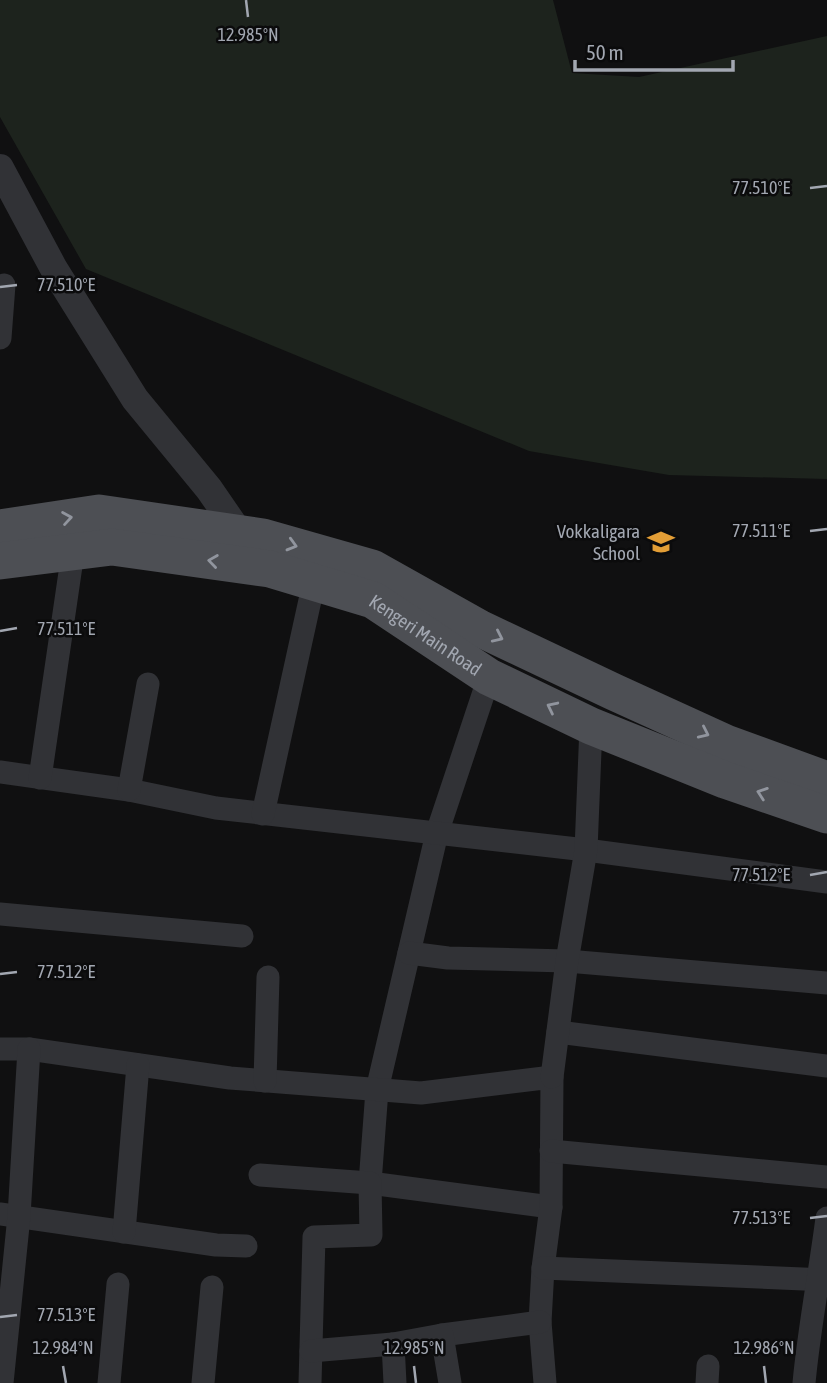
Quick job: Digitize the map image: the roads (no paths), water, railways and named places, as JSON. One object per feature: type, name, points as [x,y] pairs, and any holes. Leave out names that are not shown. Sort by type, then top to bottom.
[{"type":"main road","name":"Kengeri Main Road","points":[[0,528],[99,513],[263,537],[372,568],[479,628],[614,692],[726,743],[827,780]]},
{"type":"main road","name":"Kengeri Main Road","points":[[0,561],[112,547],[270,569],[373,600],[489,677],[591,726],[725,780],[827,815]]},
{"type":"street","points":[[0,167],[54,269],[135,399],[203,481],[240,534],[254,566]]},
{"type":"street","points":[[0,338],[4,285]]},
{"type":"street","points":[[179,525],[196,504],[203,481]]},
{"type":"street","points":[[40,778],[74,552]]},
{"type":"street","points":[[262,814],[314,582]]},
{"type":"street","points":[[310,1383],[314,1237],[371,1236],[370,1183],[377,1090],[437,833],[489,677]]},
{"type":"street","points":[[129,790],[148,684]]},
{"type":"street","points":[[545,1383],[540,1322],[543,1268],[551,1207],[552,1077],[567,961],[586,850],[591,726]]},
{"type":"street","points":[[0,772],[129,790],[216,808],[586,850],[827,882]]},
{"type":"street","points":[[0,914],[242,936]]},
{"type":"street","points":[[409,953],[448,958],[567,961],[827,983]]},
{"type":"street","points":[[265,1081],[268,977]]},
{"type":"street","points":[[558,1032],[827,1066]]},
{"type":"street","points":[[0,1049],[29,1049],[265,1081],[422,1093],[552,1077]]},
{"type":"street","points":[[2,1383],[9,1215],[29,1049]]},
{"type":"street","points":[[124,1232],[138,1065]]},
{"type":"street","points":[[551,1151],[827,1177]]},
{"type":"street","points":[[260,1175],[370,1183],[551,1207]]},
{"type":"street","points":[[9,1215],[216,1245],[246,1246]]},
{"type":"street","points":[[804,1383],[808,1341],[823,1281],[827,1218]]},
{"type":"street","points":[[543,1268],[823,1281]]},
{"type":"street","points":[[109,1383],[118,1284]]},
{"type":"street","points":[[203,1383],[212,1287]]},
{"type":"street","points":[[311,1351],[393,1344],[540,1322]]},
{"type":"street","points":[[442,1335],[450,1383]]},
{"type":"street","points":[[393,1344],[395,1383]]},
{"type":"place","name":"Vokkaligara School","points":[[661,542]]}]
